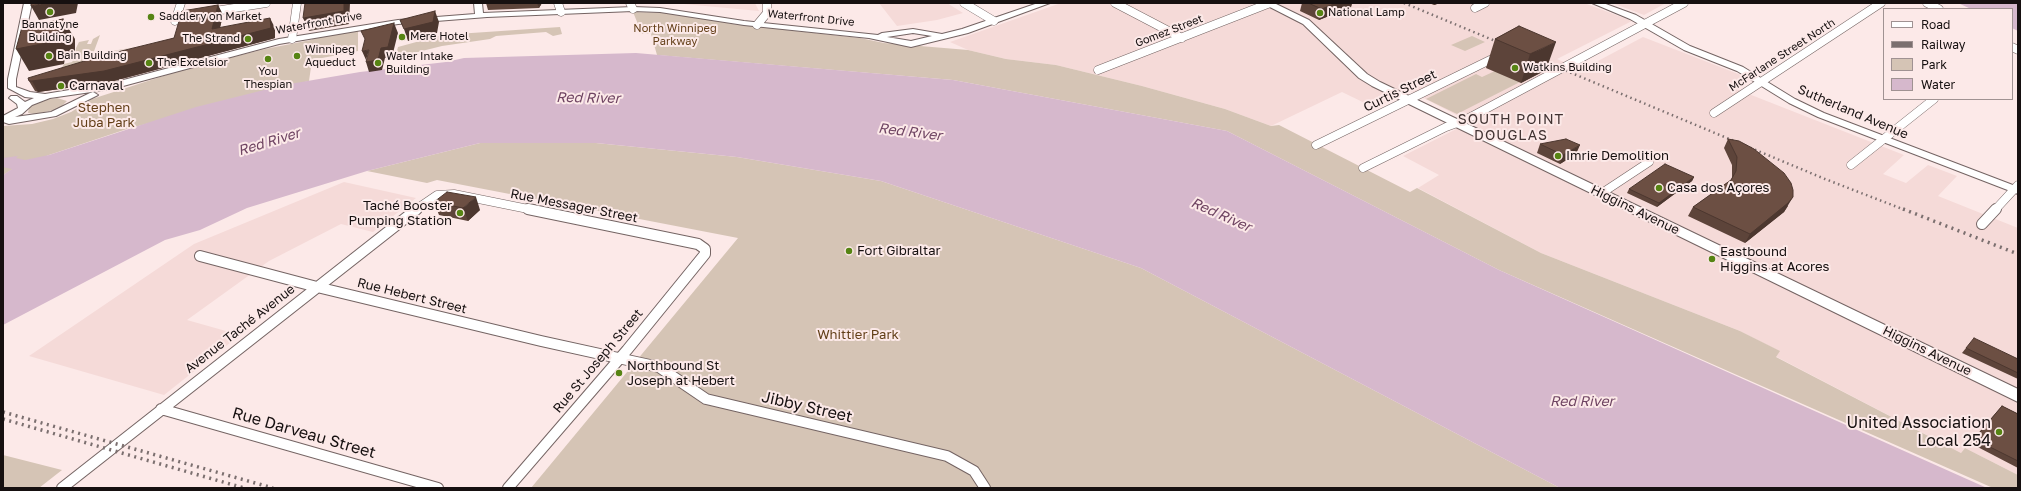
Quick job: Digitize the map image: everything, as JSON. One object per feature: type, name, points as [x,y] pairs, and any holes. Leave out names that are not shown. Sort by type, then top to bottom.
[{"type":"main road","name":"Higgins Avenue","points":[[1269,3],[1306,22],[1366,78],[2018,396]]},
{"type":"street","points":[[28,3],[12,79],[12,88],[28,95],[57,95],[74,97],[75,101],[71,105]]},
{"type":"street","points":[[181,3],[175,20],[237,5],[266,3]]},
{"type":"street","points":[[292,39],[297,3]]},
{"type":"street","points":[[478,3],[479,15]]},
{"type":"street","points":[[558,3],[560,12]]},
{"type":"street","points":[[758,25],[767,13],[767,3]]},
{"type":"street","points":[[964,3],[994,21]]},
{"type":"street","name":"Waterfront Drive","points":[[3,123],[22,112],[36,100],[112,86],[292,39],[383,24],[479,15],[560,12],[631,6],[758,25],[869,36],[902,43],[919,43],[947,36],[1046,3]]},
{"type":"street","points":[[1115,3],[1182,38]]},
{"type":"street","name":"Gomez Street","points":[[1098,70],[1269,3]]},
{"type":"street","points":[[1475,8],[1485,3]]},
{"type":"street","name":"Sutherland Avenue","points":[[1596,3],[1633,17],[1687,48],[1740,69],[1804,107],[1882,140],[2016,189]]},
{"type":"street","points":[[1363,168],[1456,123],[1684,3]]},
{"type":"street","name":"McFarlane Street North","points":[[1714,113],[1881,3]]},
{"type":"street","points":[[1927,3],[1938,8]]},
{"type":"street","points":[[235,15],[237,5]]},
{"type":"street","points":[[902,43],[897,38],[904,32]]},
{"type":"street","name":"Waterfront Drive","points":[[869,36],[904,32],[920,32],[947,36]]},
{"type":"street","points":[[919,43],[925,38],[920,32]]},
{"type":"street","name":"Curtis Street","points":[[1316,145],[1494,58]]},
{"type":"street","name":"Waterfront Drive","points":[[3,119],[22,112],[49,116],[112,86]]},
{"type":"street","points":[[14,98],[21,103],[22,112]]},
{"type":"street","points":[[1851,165],[1933,100]]},
{"type":"street","points":[[1602,193],[1649,162]]},
{"type":"street","points":[[1982,224],[2016,189]]},
{"type":"street","name":"Rue Messager Street","points":[[437,195],[454,194],[698,244],[705,249]]},
{"type":"street","name":"Avenue Taché Avenue","points":[[62,488],[317,287],[437,195]]},
{"type":"street","name":"Rue St Joseph Street","points":[[508,488],[619,359],[705,254],[705,249]]},
{"type":"street","name":"Rue Hebert Street","points":[[200,256],[317,287],[619,359]]},
{"type":"street","name":"Jibby Street","points":[[619,359],[659,367],[706,399],[947,456],[974,471],[985,488]]},
{"type":"street","name":"Rue Darveau Street","points":[[161,409],[438,488]]},
{"type":"shaded area","points":[[673,3],[755,3],[759,11]]},
{"type":"shaded area","points":[[879,3],[947,3],[963,13],[937,20],[897,26]]},
{"type":"shaded area","points":[[1061,3],[1584,3],[1632,21],[1557,59],[1581,70],[1643,37],[1746,77],[1731,87],[1904,155],[1883,174],[1906,183],[1928,165],[1957,176],[1938,196],[2018,228],[2018,475],[1965,448],[1961,453],[1775,356],[1779,351],[1740,331],[1541,253],[1418,188],[1439,175],[1403,156],[1470,122],[1410,91],[1375,108],[1342,92],[1271,126],[1225,109],[1142,86],[1056,65],[1006,59],[968,50],[950,42]]},
{"type":"shaded area","points":[[1612,3],[1666,3],[1644,15]]},
{"type":"shaded area","points":[[344,182],[416,198],[373,232],[341,224],[269,261],[187,320],[240,335],[164,395],[29,356],[194,244]]},
{"type":"green space","name":"North Winnipeg Parkway","points":[[633,12],[673,13],[733,24],[860,38],[884,43],[968,50],[1006,59],[1056,65],[1142,86],[1225,109],[1271,126],[1279,125],[1410,192],[1417,188],[1541,253],[1740,331],[1780,351],[1776,357],[1961,453],[1965,448],[2018,475],[2018,488],[1993,488],[1499,270],[1227,131],[953,80],[657,55],[651,34],[642,34]]},
{"type":"green space","points":[[560,27],[562,34],[553,36],[546,32],[496,36],[490,39],[442,46],[418,52],[400,59],[395,58],[398,47],[442,35]]},
{"type":"green space","name":"Stephen Juba Park","points":[[358,30],[358,51],[312,60],[309,81],[127,129],[49,155],[13,169],[3,175],[3,126],[32,124],[53,119],[71,112],[92,99],[185,69],[265,49],[311,40],[316,37]]},
{"type":"green space","points":[[100,35],[93,54],[162,43],[85,56],[80,66],[58,74],[64,64],[72,62],[75,58],[76,48],[79,42],[89,40],[87,44],[91,44],[93,39]]},
{"type":"green space","points":[[1472,36],[1485,42],[1465,51],[1451,45]]},
{"type":"green space","points":[[1495,71],[1520,82],[1457,114],[1426,99],[1476,74],[1482,77]]},
{"type":"green space","points":[[57,98],[67,101],[59,109],[35,114],[28,113],[29,108],[32,105],[44,100]]},
{"type":"green space","name":"Whittier Park","points":[[480,143],[596,143],[737,157],[881,181],[1141,268],[1560,488],[531,488],[738,238],[437,180],[427,183],[367,171]]},
{"type":"green space","points":[[3,455],[62,470],[39,488],[3,488]]},
{"type":"water","points":[[1958,3],[2018,3],[2018,31],[2013,28],[2013,8],[1969,8]]},
{"type":"water","name":"Red River","points":[[636,53],[953,80],[1227,131],[1499,270],[1987,488],[1560,488],[1141,268],[881,181],[737,157],[596,143],[480,143],[367,171],[247,208],[200,230],[165,240],[3,325],[3,175],[12,169],[3,167],[3,158],[18,156],[16,158],[25,160],[49,155],[196,107],[284,85],[360,72],[446,62],[464,58]]},
{"type":"building","points":[[31,3],[46,3],[31,6]]},
{"type":"building","points":[[305,3],[344,3],[344,11],[303,18]]},
{"type":"building","points":[[1308,3],[1336,3],[1322,9]]},
{"type":"building","points":[[218,5],[212,29],[270,18],[271,28],[104,71],[29,81],[28,78],[101,56],[174,38],[182,11]]},
{"type":"building","points":[[435,11],[433,22],[404,29],[400,20]]},
{"type":"building","points":[[63,19],[62,30],[54,32],[52,42],[16,49],[22,27]]},
{"type":"building","points":[[394,23],[388,47],[381,48],[378,60],[366,62],[369,50],[362,51],[365,39],[361,31]]},
{"type":"building","points":[[1519,26],[1556,42],[1530,54],[1495,39]]},
{"type":"building","points":[[1566,139],[1580,145],[1563,155],[1540,144]]},
{"type":"building","points":[[1728,139],[1739,141],[1754,149],[1784,173],[1791,183],[1793,190],[1793,197],[1788,203],[1750,234],[1693,207],[1731,180],[1736,171],[1737,157]]},
{"type":"building","name":"Casa dos Açores","points":[[1665,164],[1694,177],[1659,203],[1629,189]]},
{"type":"building","points":[[447,192],[476,197],[463,208],[434,202]]},
{"type":"building","points":[[1974,338],[2018,359],[2018,373],[1966,348]]},
{"type":"building","name":"United Association Local 254","points":[[2002,406],[2018,414],[2018,461],[1974,439]]},
{"type":"railway","points":[[1404,3],[1505,45]]},
{"type":"railway","points":[[1538,59],[1825,179],[1905,210]]},
{"type":"railway","points":[[1903,209],[2018,254]]},
{"type":"railway","points":[[3,412],[273,488]]},
{"type":"railway","points":[[3,419],[244,488]]},
{"type":"place","name":"Bannatyne Building","points":[[50,12]]},
{"type":"place","name":"National Lamp","points":[[1320,13]]},
{"type":"place","name":"Saddlery on Market","points":[[151,17]]},
{"type":"place","name":"Mere Hotel","points":[[402,37]]},
{"type":"place","name":"The Strand","points":[[248,39]]},
{"type":"place","name":"Bain Building","points":[[49,56]]},
{"type":"place","name":"Winnipeg Aqueduct","points":[[297,56]]},
{"type":"place","name":"You Thespian","points":[[268,59]]},
{"type":"place","name":"The Excelsior","points":[[149,63]]},
{"type":"place","name":"Water Intake Building","points":[[378,63]]},
{"type":"place","name":"Watkins Building","points":[[1515,68]]},
{"type":"place","name":"Carnaval","points":[[61,86]]},
{"type":"place","name":"Imrie Demolition","points":[[1558,156]]},
{"type":"place","name":"Casa dos Açores","points":[[1659,188]]},
{"type":"place","name":"Taché Booster Pumping Station","points":[[460,213]]},
{"type":"place","name":"Fort Gibraltar","points":[[849,251]]},
{"type":"place","name":"Eastbound Higgins at Acores","points":[[1712,259]]},
{"type":"place","name":"Northbound St Joseph at Hebert","points":[[619,373]]},
{"type":"place","name":"United Association Local 254","points":[[1999,432]]},
{"type":"district","name":"SOUTH POINT DOUGLAS","points":[[1511,128]]}]
